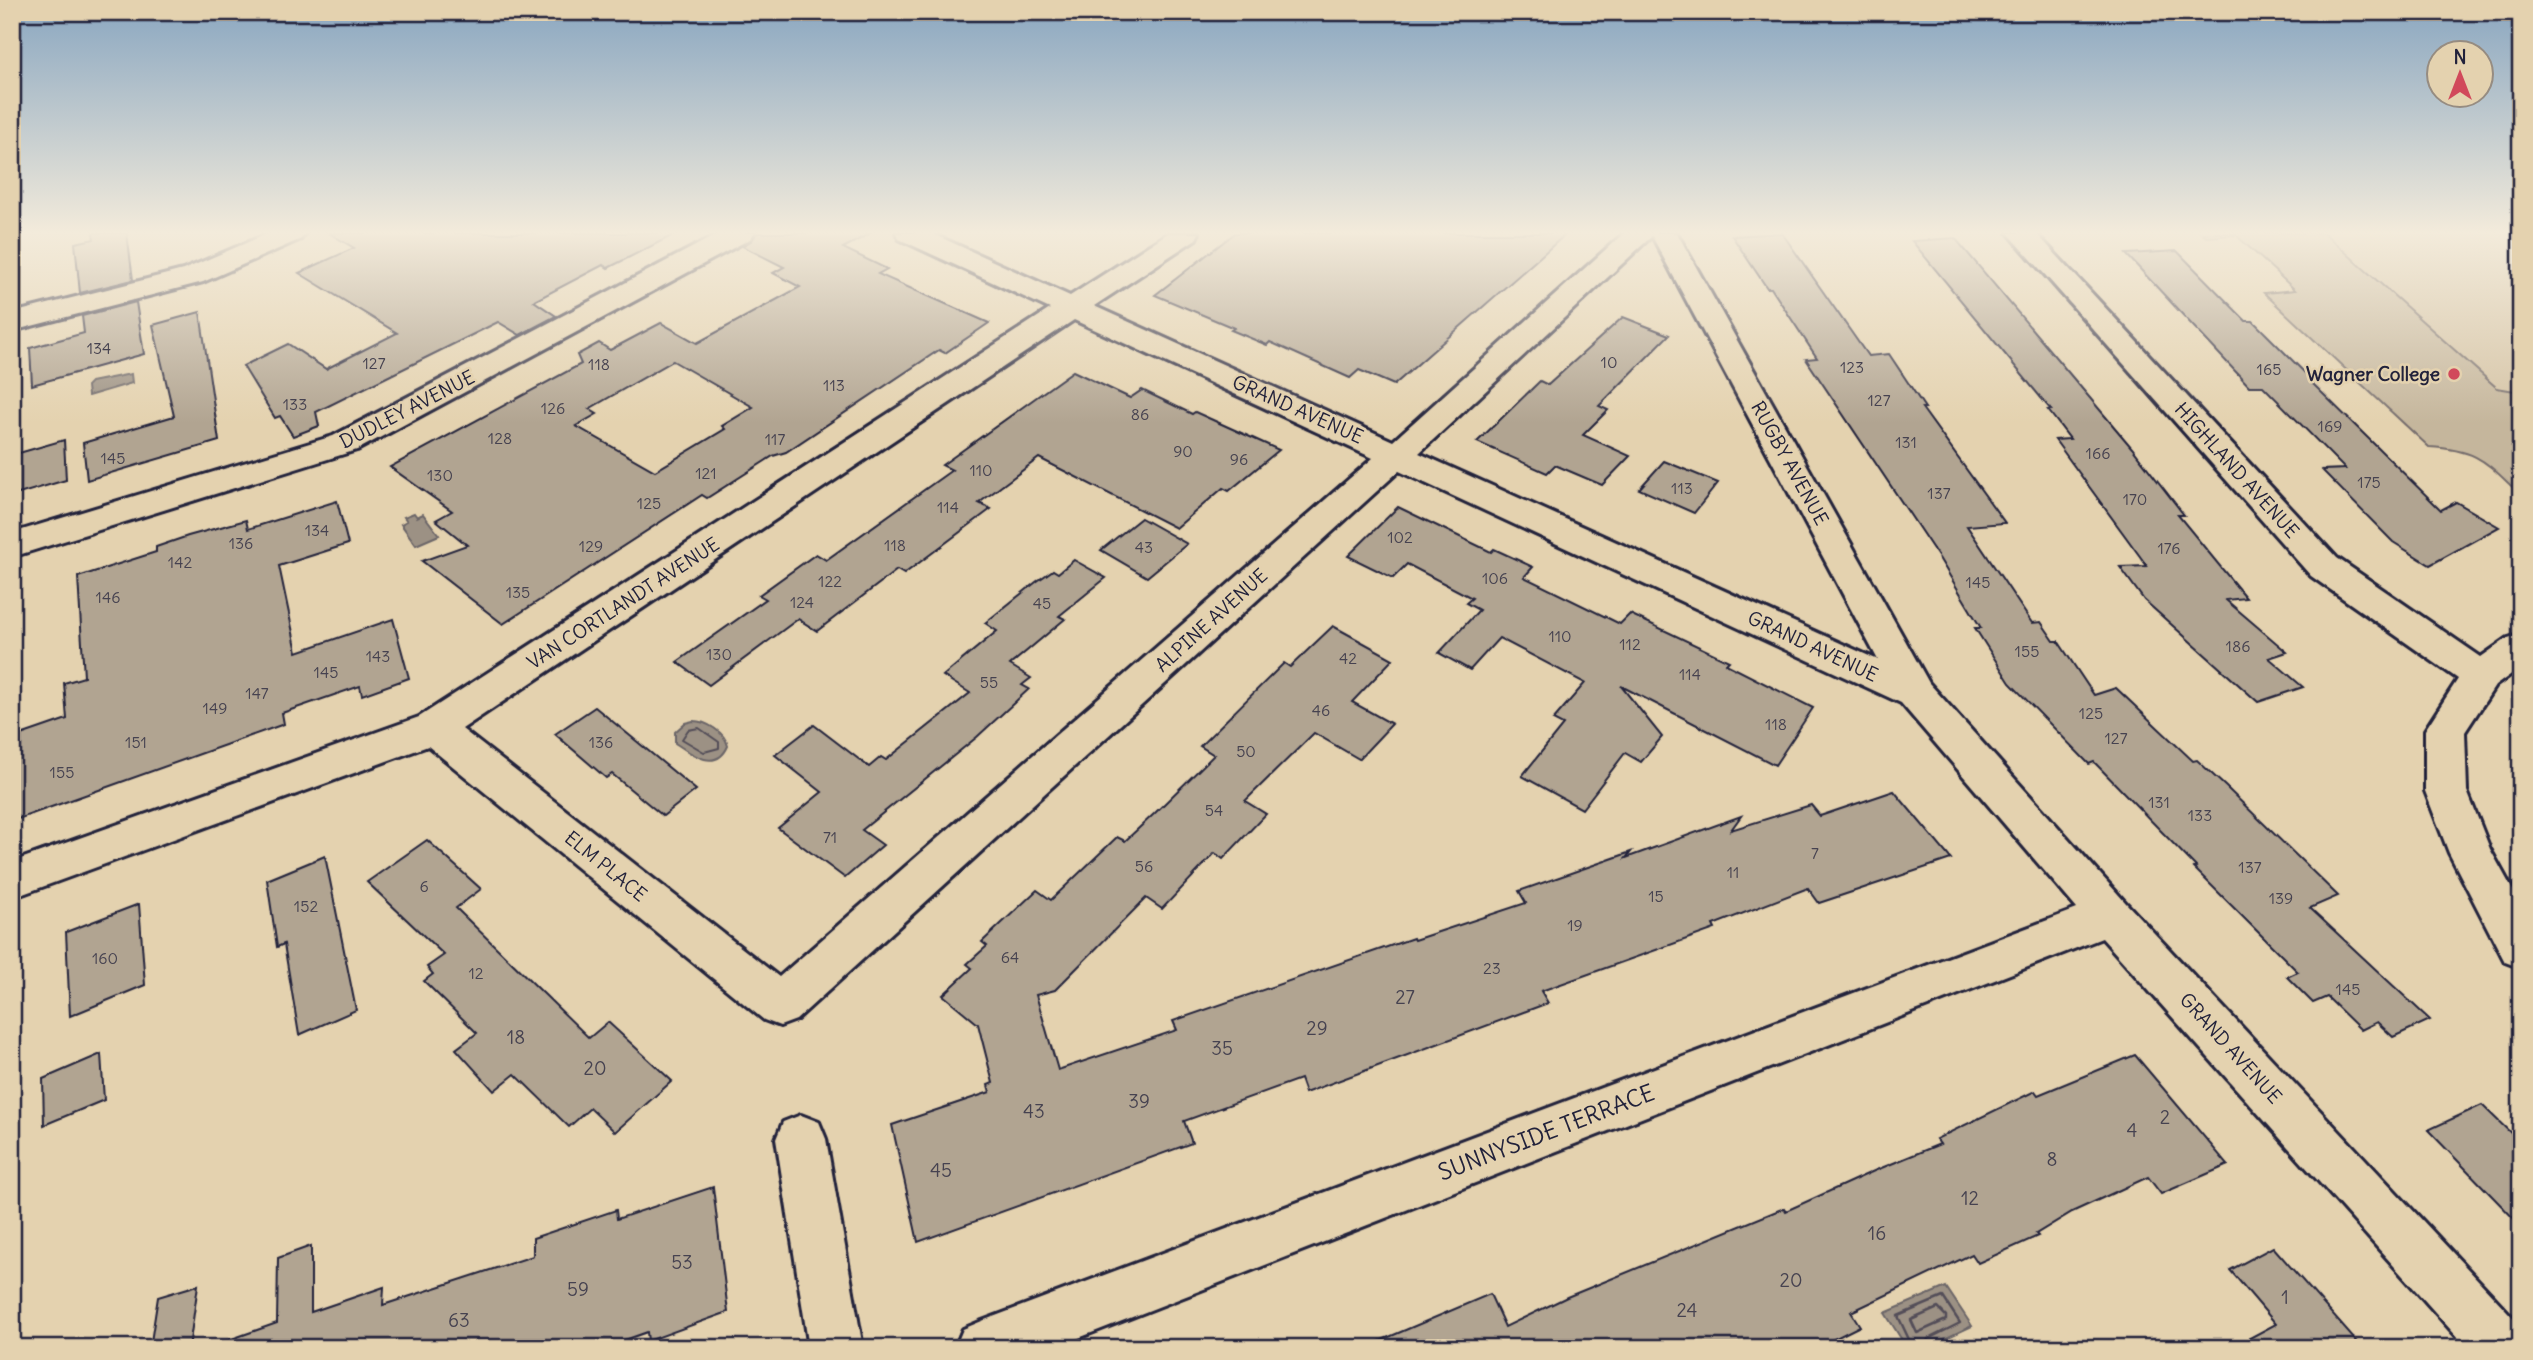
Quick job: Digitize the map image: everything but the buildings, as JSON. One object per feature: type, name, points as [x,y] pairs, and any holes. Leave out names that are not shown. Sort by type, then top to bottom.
[{"type":"street","points":[[12,322],[112,296]]},
{"type":"street","name":"DUDLEY AVENUE","points":[[12,545],[345,443],[621,296]]},
{"type":"street","name":"GRAND AVENUE","points":[[1049,296],[1398,454],[1915,693],[2110,916],[2504,1348]]},
{"type":"street","name":"VAN CORTLANDT AVENUE","points":[[12,880],[433,728],[1091,296]]},
{"type":"street","name":"ALPINE AVENUE","points":[[780,1005],[1398,454],[1571,296]]},
{"type":"street","name":"RUGBY AVENUE","points":[[1699,296],[1915,693]]},
{"type":"street","name":"HIGHLAND AVENUE","points":[[2079,296],[2324,566],[2481,676]]},
{"type":"street","points":[[2521,648],[2481,676],[2445,730],[2446,791],[2470,853],[2521,948]]},
{"type":"street","name":"ELM PLACE","points":[[433,728],[780,1005]]},
{"type":"street","name":"SUNNYSIDE TERRACE","points":[[982,1348],[2110,916]]},
{"type":"street","points":[[801,1139],[836,1348]]},
{"type":"shaded area","points":[[2268,296],[2395,296],[2497,388],[2521,392],[2521,495],[2481,460],[2460,451],[2429,447]]},
{"type":"shaded area","points":[[2303,296],[2521,296],[2521,495]]},
{"type":"water","points":[[131,374],[132,383],[88,396],[87,386],[91,382]]},
{"type":"water","points":[[414,513],[417,517],[423,514],[439,535],[416,545],[401,524],[407,521],[404,517]]},
{"type":"water","points":[[693,721],[709,725],[723,736],[728,746],[723,754],[710,760],[703,759],[675,743],[675,732],[685,723]]},
{"type":"water","points":[[1946,1287],[1972,1326],[1925,1348],[1907,1348],[1885,1313]]},
{"type":"place","name":"Wagner College","points":[[2454,374]]}]
